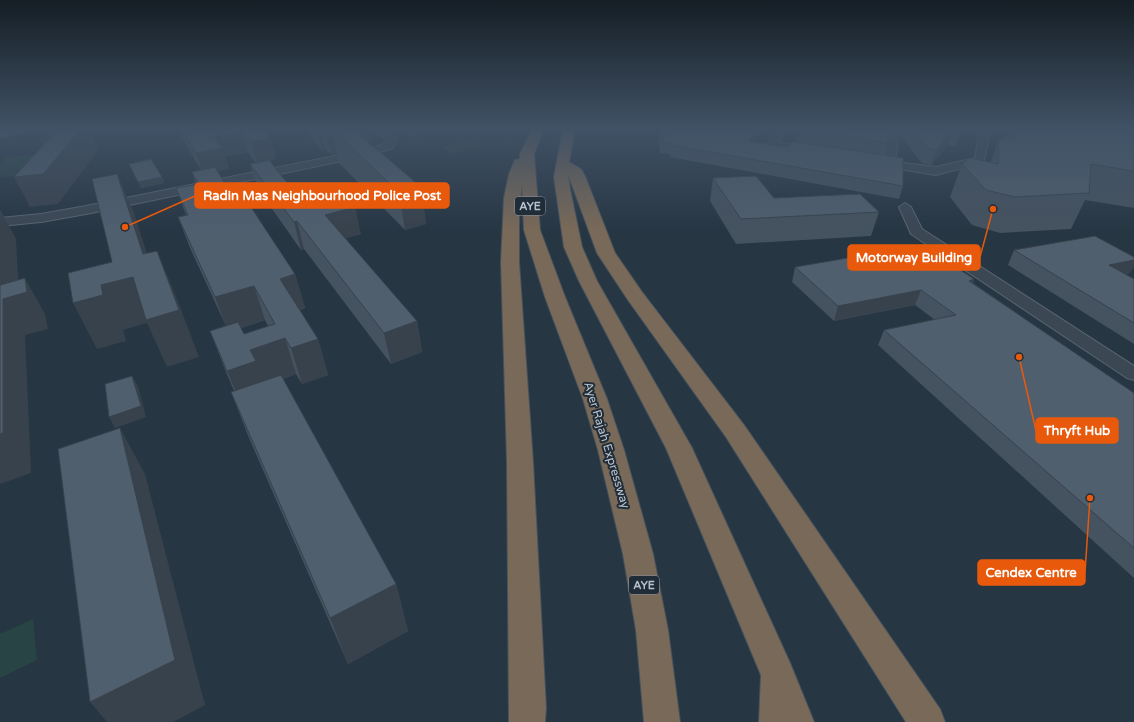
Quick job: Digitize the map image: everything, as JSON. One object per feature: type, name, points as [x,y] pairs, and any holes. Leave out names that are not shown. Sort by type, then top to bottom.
[{"type":"highway","points":[[520,163],[515,174],[510,232],[510,262],[520,462],[525,717]]},
{"type":"highway","name":"Ayer Rajah Expressway","points":[[532,163],[532,230],[555,297],[595,399],[638,554],[652,630],[662,722]]},
{"type":"highway","name":"AYE","points":[[562,164],[562,189],[573,247],[588,280],[679,448],[778,674],[796,722]]},
{"type":"highway","points":[[562,164],[576,172],[601,239],[614,265],[635,296],[735,431],[927,722]]},
{"type":"highway","points":[[777,722],[778,674]]},
{"type":"highway","points":[[907,692],[943,722]]},
{"type":"street","points":[[0,222],[41,218],[101,207],[319,163]]},
{"type":"street","points":[[879,163],[936,171],[969,163]]},
{"type":"street","points":[[905,207],[916,231],[1134,374]]},
{"type":"green space","points":[[0,163],[43,163],[32,175],[0,177]]},
{"type":"green space","points":[[33,619],[37,660],[0,678],[0,634]]},
{"type":"building","points":[[27,163],[53,163],[43,174],[14,177]]},
{"type":"building","points":[[153,163],[162,177],[138,182],[129,164]]},
{"type":"building","points":[[271,163],[299,198],[338,189],[355,207],[325,215],[417,321],[384,333],[297,221],[294,222],[250,164]]},
{"type":"building","points":[[367,163],[393,163],[421,187],[399,192]]},
{"type":"building","points":[[771,163],[903,163],[903,186]]},
{"type":"building","points":[[964,163],[992,163],[998,164],[998,163],[1134,163],[1134,171],[1091,164],[1089,193],[1015,197],[986,190],[962,164]]},
{"type":"building","points":[[215,167],[237,203],[247,201],[295,274],[280,279],[318,339],[291,348],[285,338],[250,350],[256,361],[227,371],[210,331],[238,322],[244,334],[275,324],[254,286],[215,297],[178,217],[188,215],[176,188],[199,184],[192,172]]},
{"type":"building","points":[[117,174],[143,254],[157,251],[179,310],[146,320],[133,277],[101,285],[103,295],[73,303],[68,273],[112,262],[92,179]]},
{"type":"building","points":[[756,176],[774,198],[860,194],[879,212],[741,219],[713,178]]},
{"type":"building","points":[[1095,236],[1134,257],[1134,260],[1109,265],[1134,279],[1134,323],[1014,250]]},
{"type":"building","points":[[923,245],[974,279],[969,281],[1134,393],[1134,548],[884,330],[956,315],[921,290],[838,306],[795,267]]},
{"type":"building","points":[[25,278],[27,292],[3,299],[3,433],[0,434],[0,285]]},
{"type":"building","points":[[281,375],[396,584],[330,618],[231,392]]},
{"type":"building","points":[[132,376],[141,406],[109,417],[105,384]]},
{"type":"building","points":[[120,428],[175,660],[90,702],[58,449]]},
{"type":"place","name":"Motorway Building","points":[[993,209]]},
{"type":"place","name":"Radin Mas Neighbourhood Police Post","points":[[125,227]]},
{"type":"place","name":"Thryft Hub","points":[[1019,357]]},
{"type":"place","name":"Cendex Centre","points":[[1090,498]]}]
